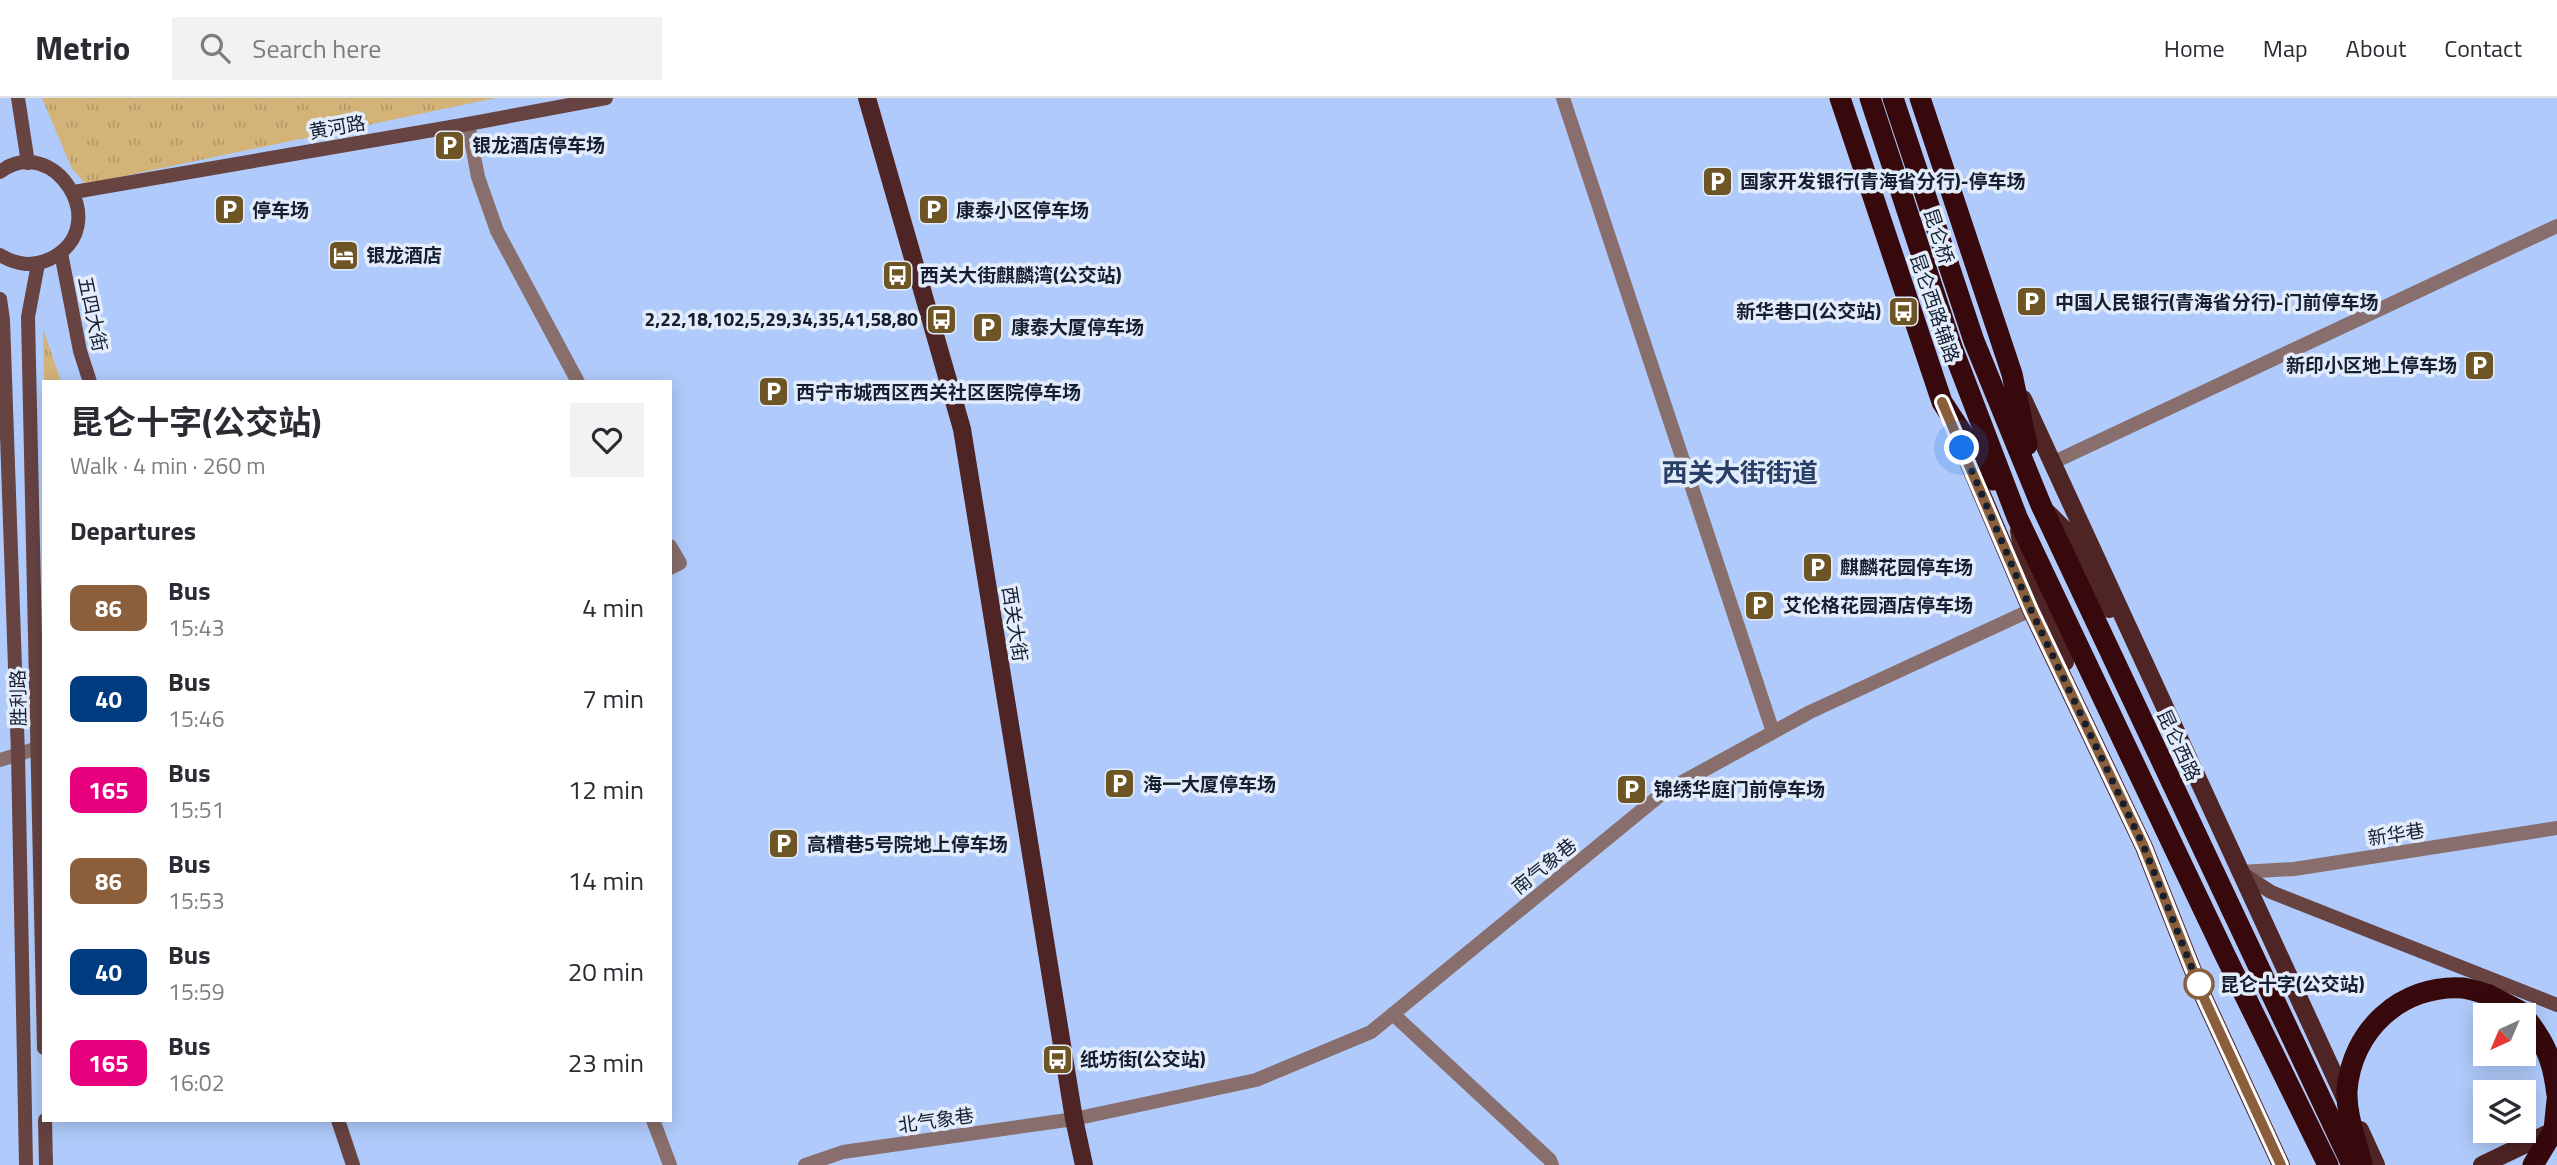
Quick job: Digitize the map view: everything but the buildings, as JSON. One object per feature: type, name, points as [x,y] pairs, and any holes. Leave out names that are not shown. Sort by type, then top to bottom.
[{"type":"highway","name":"昆仑西路辅路","points":[[1840,98],[1942,402],[2017,517]]},
{"type":"highway","name":"昆仑桥","points":[[1870,98],[1952,347],[2017,517]]},
{"type":"highway","name":"昆仑桥","points":[[1893,98],[1974,341]]},
{"type":"highway","points":[[1920,98],[2012,374],[2040,505]]},
{"type":"highway","name":"昆仑西路","points":[[1974,341],[2040,505],[2352,1165]]},
{"type":"highway","points":[[2017,517],[2328,1165]]},
{"type":"highway","points":[[2225,955],[2235,994],[2314,1165]]},
{"type":"highway","points":[[2362,1165],[2352,1128],[2347,1093],[2351,1061],[2363,1037],[2383,1015],[2404,999],[2434,990],[2463,988],[2489,995],[2504,1003]]},
{"type":"highway","points":[[2533,1165],[2554,1130],[2557,1097],[2553,1065],[2536,1031]]},
{"type":"highway","points":[[2523,1165],[2557,1149]]},
{"type":"main road","points":[[18,98],[28,163]]},
{"type":"main road","name":"黄河路","points":[[74,192],[606,98]]},
{"type":"main road","name":"西关大街","points":[[867,98],[962,429],[1074,1119],[1084,1165]]},
{"type":"main road","points":[[0,172],[10,166],[28,163],[43,165],[59,173],[74,192],[79,216],[76,233],[61,253],[38,264],[15,264],[0,255]]},
{"type":"main road","name":"五四大街","points":[[61,253],[80,351],[89,380]]},
{"type":"main road","name":"胜利路","points":[[38,264],[29,317],[42,948]]},
{"type":"main road","name":"胜利路","points":[[0,299],[3,320],[18,754],[26,1165]]},
{"type":"main road","points":[[2012,374],[2376,1165]]},
{"type":"main road","points":[[1942,402],[2031,610],[2144,847],[2203,996],[2281,1165]]},
{"type":"main road","points":[[2040,505],[2071,536],[2103,602],[2135,642]]},
{"type":"main road","points":[[2017,517],[2025,565],[2055,629],[2083,721]]},
{"type":"main road","points":[[2240,872],[2271,891],[2305,906],[2557,1005]]},
{"type":"main road","points":[[45,1122],[46,1165]]},
{"type":"main road","points":[[339,1122],[353,1165]]},
{"type":"main road","points":[[2482,1165],[2557,1129]]},
{"type":"street","points":[[1563,98],[1773,732]]},
{"type":"street","points":[[468,124],[478,177],[498,231],[577,380]]},
{"type":"street","points":[[2052,463],[2557,226]]},
{"type":"street","points":[[672,549],[680,563],[672,567]]},
{"type":"street","name":"南气象巷","points":[[1074,1119],[1256,1080],[1371,1032],[1664,792],[1810,712],[2031,610]]},
{"type":"street","points":[[0,760],[38,748]]},
{"type":"street","name":"新华巷","points":[[2240,872],[2294,869],[2557,828]]},
{"type":"street","points":[[1393,1014],[1550,1160],[1552,1165]]},
{"type":"street","name":"北气象巷","points":[[805,1165],[843,1152],[1074,1119]]},
{"type":"street","points":[[654,1122],[670,1165]]},
{"type":"green space","points":[[42,98],[496,98],[86,184],[72,169]]},
{"type":"green space","points":[[43,329],[61,380],[44,380]]},
{"type":"bus line","name":"86","points":[[1942,402],[2031,610],[2144,847],[2203,996],[2281,1165]]},
{"type":"place","name":"银龙酒店停车场","points":[[449,145]]},
{"type":"place","name":"国家开发银行(青海省分行)-停车场","points":[[1717,181]]},
{"type":"place","name":"停车场","points":[[229,210]]},
{"type":"place","name":"康泰小区停车场","points":[[933,210]]},
{"type":"place","name":"银龙酒店","points":[[343,255]]},
{"type":"place","name":"西关大街麒麟湾(公交站)","points":[[897,275]]},
{"type":"place","name":"中国人民银行(青海省分行)-门前停车场","points":[[2032,302]]},
{"type":"place","name":"新华巷口(公交站)","points":[[1904,311]]},
{"type":"place","name":"2,22,18,102,5,29,34,35,41,58,80","points":[[941,319]]},
{"type":"place","name":"康泰大厦停车场","points":[[988,327]]},
{"type":"place","name":"新印小区地上停车场","points":[[2480,365]]},
{"type":"place","name":"西宁市城西区西关社区医院停车场","points":[[773,392]]},
{"type":"place","name":"麒麟花园停车场","points":[[1817,567]]},
{"type":"place","name":"艾伦格花园酒店停车场","points":[[1760,605]]},
{"type":"place","name":"海一大厦停车场","points":[[1120,784]]},
{"type":"place","name":"锦绣华庭门前停车场","points":[[1631,789]]},
{"type":"place","name":"高槽巷5号院地上停车场","points":[[784,844]]},
{"type":"place","name":"昆仑十字(公交站)","points":[[2199,984]]},
{"type":"place","name":"纸坊街(公交站)","points":[[1057,1059]]},
{"type":"district","name":"西关大街街道","points":[[1740,473]]},
{"type":"route","points":[[1962,448],[2031,610],[2144,847],[2203,996],[2199,984]]}]
